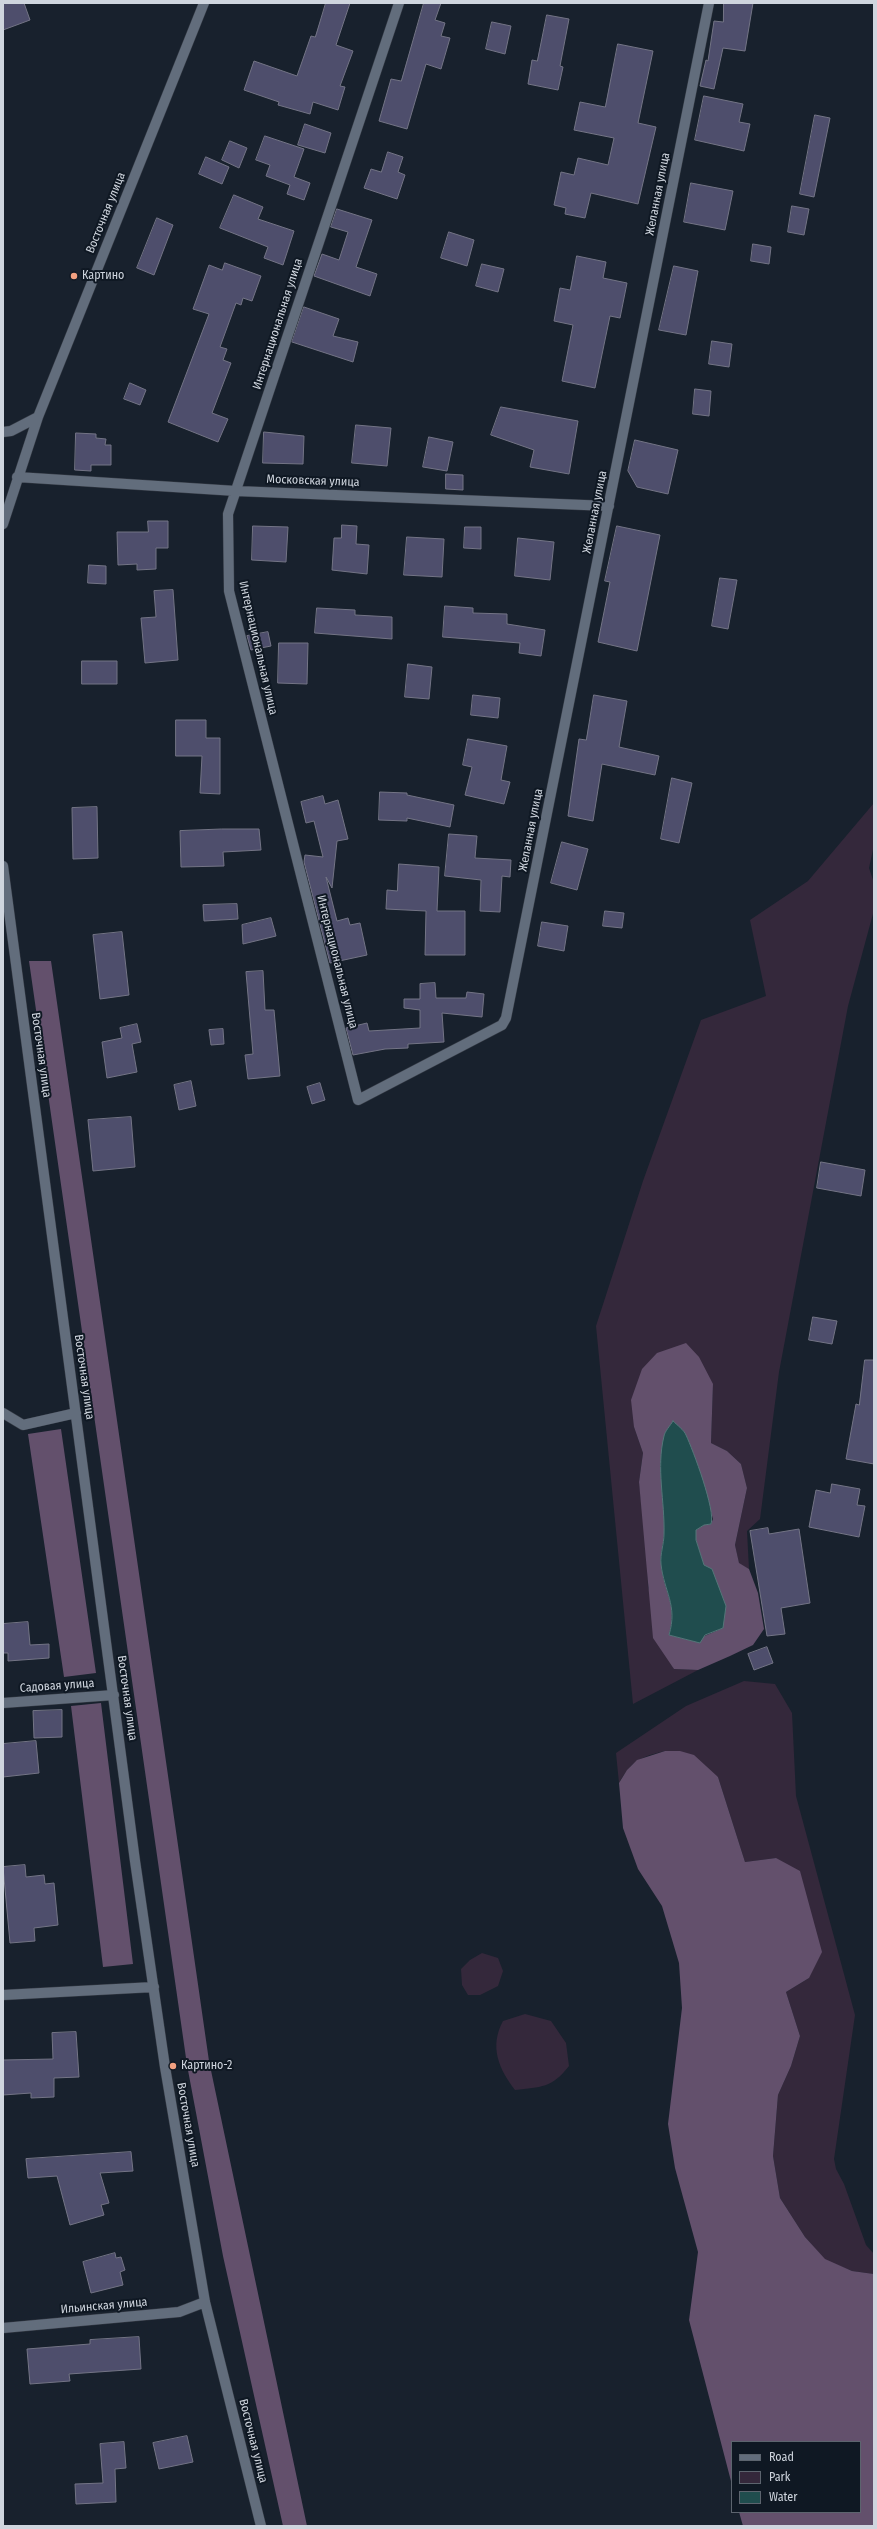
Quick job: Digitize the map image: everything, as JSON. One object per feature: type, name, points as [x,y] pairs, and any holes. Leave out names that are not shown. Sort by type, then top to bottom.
[{"type":"street","name":"Восточная улица","points":[[3,524],[16,477],[38,417],[204,3]]},
{"type":"street","name":"Интернациональная улица","points":[[399,3],[228,514],[229,591],[358,1100],[502,1025]]},
{"type":"street","name":"Желанная улица","points":[[502,1025],[508,1010],[709,3]]},
{"type":"street","points":[[3,432],[11,431],[38,417]]},
{"type":"street","name":"Московская улица","points":[[16,477],[236,491],[609,506]]},
{"type":"street","name":"Восточная улица","points":[[3,866],[7,928],[76,1414],[154,1987],[205,2302],[261,2526]]},
{"type":"street","points":[[3,1413],[23,1425],[76,1414]]},
{"type":"street","name":"Садовая улица","points":[[3,1703],[114,1695]]},
{"type":"street","points":[[3,1995],[154,1987]]},
{"type":"street","name":"Ильинская улица","points":[[3,2328],[179,2312],[205,2302]]},
{"type":"green space","points":[[874,803],[874,845],[869,868],[874,883],[874,910],[848,1006],[779,1372],[760,1519],[747,1531],[749,1569],[739,1564],[735,1545],[747,1488],[741,1464],[727,1451],[711,1443],[713,1384],[634,1427],[643,1453],[639,1482],[647,1550],[648,1587],[674,1669],[698,1670],[633,1704],[596,1326],[643,1181],[701,1020],[766,996],[750,920],[808,881]]},
{"type":"green space","points":[[744,1681],[775,1684],[792,1713],[796,1796],[855,2015],[834,2159],[836,2169],[844,2184],[866,2245],[874,2254],[874,2274],[852,2271],[825,2260],[805,2237],[780,2198],[773,2156],[778,2095],[791,2066],[800,2036],[786,1992],[809,1978],[776,1858],[745,1862],[718,1777],[665,1751],[650,1755],[633,1764],[619,1783],[616,1753],[686,1706]]},
{"type":"green space","points":[[482,1953],[498,1958],[503,1971],[498,1986],[480,1995],[468,1995],[462,1985],[461,1969],[470,1960]]},
{"type":"green space","points":[[525,2014],[551,2021],[566,2043],[569,2066],[557,2079],[545,2085],[515,2090],[500,2066],[496,2049],[497,2040],[503,2021]]},
{"type":"shaded area","points":[[29,961],[51,961],[209,2061],[307,2526],[283,2526],[223,2256],[187,2065]]},
{"type":"shaded area","points":[[686,1343],[699,1357],[713,1384],[711,1443],[727,1451],[741,1464],[747,1488],[735,1545],[739,1563],[749,1569],[758,1593],[764,1629],[753,1645],[698,1670],[674,1669],[653,1638],[639,1482],[643,1453],[634,1427],[631,1400],[642,1369],[657,1353]],"holes":[[[693,1456],[700,1473],[713,1519],[711,1524],[704,1525],[696,1530],[696,1540],[723,1628],[693,1641],[669,1635],[672,1614],[661,1563],[664,1537],[664,1515],[660,1463]]]},
{"type":"shaded area","points":[[61,1429],[96,1673],[64,1677],[28,1434]]},
{"type":"shaded area","points":[[101,1703],[133,1964],[103,1967],[71,1706]]},
{"type":"shaded area","points":[[665,1751],[680,1751],[694,1755],[718,1777],[745,1862],[776,1858],[800,1871],[822,1952],[809,1978],[786,1992],[800,2036],[791,2066],[778,2095],[773,2156],[780,2198],[805,2237],[825,2259],[852,2271],[874,2274],[874,2526],[743,2526],[739,2513],[861,2513],[861,2441],[731,2441],[731,2481],[689,2320],[698,2252],[675,2168],[668,2124],[682,2008],[679,1963],[662,1906],[638,1869],[623,1828],[619,1783],[627,1770],[637,1760]]},
{"type":"water","points":[[673,1421],[686,1435],[694,1453],[707,1494],[712,1517],[711,1524],[704,1525],[696,1530],[696,1540],[704,1565],[712,1569],[726,1606],[723,1628],[705,1635],[700,1643],[669,1635],[672,1615],[670,1599],[661,1564],[664,1522],[661,1460],[666,1430]]},
{"type":"building","points":[[3,3],[24,3],[30,20],[3,30]]},
{"type":"building","points":[[326,3],[350,3],[336,45],[353,51],[340,86],[345,87],[338,110],[313,102],[310,114],[278,105],[279,102],[244,90],[254,61],[297,76],[311,36],[315,37]]},
{"type":"building","points":[[424,3],[441,3],[435,20],[445,23],[441,36],[450,38],[441,69],[426,64],[407,129],[379,121],[391,79],[401,81]]},
{"type":"building","points":[[724,3],[753,3],[745,51],[723,48],[714,89],[700,86],[706,60],[708,61],[714,21],[723,22]]},
{"type":"building","points":[[547,15],[569,19],[560,66],[563,67],[558,90],[528,84],[532,60],[537,61]]},
{"type":"building","points":[[492,22],[511,26],[505,54],[486,49]]},
{"type":"building","points":[[618,44],[653,51],[638,123],[656,127],[638,204],[591,193],[585,218],[565,214],[566,208],[554,205],[561,172],[574,175],[578,158],[608,165],[614,138],[574,130],[580,102],[605,107]]},
{"type":"building","points":[[704,96],[743,104],[739,122],[750,124],[744,151],[695,140]]},
{"type":"building","points":[[815,115],[830,118],[814,197],[800,194]]},
{"type":"building","points":[[305,124],[331,133],[325,153],[298,145]]},
{"type":"building","points":[[265,136],[304,149],[294,177],[310,183],[304,200],[287,194],[290,185],[266,176],[270,165],[256,160]]},
{"type":"building","points":[[230,141],[247,148],[239,168],[222,160]]},
{"type":"building","points":[[388,152],[403,157],[398,172],[405,175],[397,199],[364,188],[371,169],[381,172]]},
{"type":"building","points":[[206,157],[229,167],[222,184],[199,174]]},
{"type":"building","points":[[691,183],[733,191],[725,230],[684,222]]},
{"type":"building","points":[[234,195],[263,207],[258,219],[294,231],[283,265],[264,258],[268,247],[220,228]]},
{"type":"building","points":[[792,206],[809,209],[804,235],[788,232]]},
{"type":"building","points":[[337,209],[372,220],[356,267],[377,274],[370,296],[314,276],[322,254],[339,260],[348,232],[331,227]]},
{"type":"building","points":[[157,218],[173,225],[154,275],[137,268]]},
{"type":"building","points":[[449,232],[474,240],[467,266],[441,258]]},
{"type":"building","points":[[753,244],[771,247],[769,264],[751,261]]},
{"type":"building","points":[[577,256],[606,262],[603,278],[627,283],[620,318],[610,316],[595,388],[562,381],[573,325],[554,321],[560,288],[570,290]]},
{"type":"building","points":[[225,263],[261,276],[252,301],[243,298],[241,305],[236,303],[220,347],[227,349],[223,360],[231,363],[212,413],[228,419],[218,442],[168,422],[209,314],[193,309],[209,265],[222,270]]},
{"type":"building","points":[[482,264],[504,269],[498,292],[476,286]]},
{"type":"building","points":[[674,266],[698,271],[686,335],[659,330]]},
{"type":"building","points":[[304,307],[339,319],[333,336],[358,342],[353,362],[292,342]]},
{"type":"building","points":[[712,341],[732,344],[729,367],[709,364]]},
{"type":"building","points":[[130,383],[146,390],[140,405],[124,399]]},
{"type":"building","points":[[695,389],[711,391],[709,416],[693,414]]},
{"type":"building","points":[[501,407],[578,421],[569,474],[530,467],[534,450],[491,435]]},
{"type":"building","points":[[356,425],[391,428],[387,466],[352,463]]},
{"type":"building","points":[[264,432],[304,436],[303,464],[263,463]]},
{"type":"building","points":[[76,433],[96,434],[96,438],[106,439],[105,445],[111,445],[111,465],[91,465],[91,471],[75,470]]},
{"type":"building","points":[[429,437],[453,442],[447,471],[423,467]]},
{"type":"building","points":[[635,440],[678,450],[668,494],[637,487],[628,471]]},
{"type":"building","points":[[446,474],[463,475],[463,490],[446,489]]},
{"type":"building","points":[[148,521],[168,521],[168,548],[156,548],[156,569],[137,570],[137,564],[118,565],[117,532],[148,532]]},
{"type":"building","points":[[342,525],[357,526],[356,544],[369,545],[367,574],[332,570],[334,538],[341,538]]},
{"type":"building","points":[[253,526],[288,527],[286,562],[252,560]]},
{"type":"building","points":[[617,526],[660,535],[637,651],[598,642],[610,582],[605,581]]},
{"type":"building","points":[[465,527],[481,527],[481,549],[464,548]]},
{"type":"building","points":[[407,537],[444,539],[442,577],[404,575]]},
{"type":"building","points":[[518,538],[554,542],[550,580],[515,576]]},
{"type":"building","points":[[89,565],[106,566],[106,584],[88,583]]},
{"type":"building","points":[[720,578],[737,580],[728,629],[712,626]]},
{"type":"building","points":[[173,590],[178,660],[145,663],[141,618],[156,617],[154,591]]},
{"type":"building","points":[[445,606],[473,608],[473,613],[507,614],[507,624],[545,630],[541,656],[519,653],[520,643],[443,637]]},
{"type":"building","points":[[317,608],[355,610],[355,615],[392,617],[392,639],[315,633]]},
{"type":"building","points":[[268,632],[271,646],[251,650],[247,636]]},
{"type":"building","points":[[279,643],[308,643],[307,684],[278,683]]},
{"type":"building","points":[[82,661],[117,661],[117,684],[82,684]]},
{"type":"building","points":[[408,664],[432,667],[429,699],[405,697]]},
{"type":"building","points":[[473,695],[500,698],[498,718],[471,715]]},
{"type":"building","points":[[594,695],[627,701],[619,747],[659,756],[655,775],[602,764],[593,821],[568,816],[579,739],[586,740]]},
{"type":"building","points":[[176,720],[206,720],[206,738],[220,738],[220,794],[200,793],[202,756],[176,756]]},
{"type":"building","points":[[468,739],[507,746],[501,780],[510,782],[504,804],[465,795],[472,767],[463,765]]},
{"type":"building","points":[[672,778],[692,783],[679,843],[661,839]]},
{"type":"building","points":[[380,792],[407,793],[407,795],[454,805],[450,827],[407,818],[407,821],[379,820]]},
{"type":"building","points":[[323,796],[325,804],[338,800],[348,839],[337,841],[332,888],[326,877],[337,921],[348,918],[350,925],[360,923],[367,955],[330,963],[304,862],[305,855],[323,857],[314,821],[306,823],[301,802]]},
{"type":"building","points":[[97,807],[98,858],[73,859],[72,808]]},
{"type":"building","points":[[259,829],[261,850],[223,852],[224,866],[181,867],[180,831]]},
{"type":"building","points":[[449,834],[477,836],[475,858],[511,860],[510,877],[502,876],[500,912],[480,911],[481,880],[445,876]]},
{"type":"building","points":[[562,842],[588,849],[577,890],[551,883]]},
{"type":"building","points":[[399,864],[439,867],[437,911],[465,911],[465,955],[425,955],[426,911],[386,909],[387,890],[397,891]]},
{"type":"building","points":[[237,904],[238,919],[204,921],[203,905]]},
{"type":"building","points":[[605,911],[624,913],[622,928],[603,926]]},
{"type":"building","points":[[271,918],[276,936],[243,944],[242,925]]},
{"type":"building","points":[[542,922],[568,926],[564,951],[538,946]]},
{"type":"building","points":[[122,932],[129,995],[100,999],[93,935]]},
{"type":"building","points":[[263,971],[265,1010],[274,1010],[280,1076],[248,1079],[245,1055],[253,1054],[246,972]]},
{"type":"building","points":[[435,983],[436,998],[466,998],[467,992],[484,994],[482,1017],[442,1013],[444,1042],[408,1044],[408,1048],[385,1049],[353,1055],[346,1028],[367,1023],[369,1031],[420,1028],[420,1010],[404,1008],[404,999],[420,999],[420,984]]},
{"type":"building","points":[[137,1024],[141,1042],[132,1044],[137,1072],[107,1078],[102,1042],[122,1038],[120,1028]]},
{"type":"building","points":[[223,1029],[224,1044],[211,1045],[209,1030]]},
{"type":"building","points":[[191,1081],[196,1106],[179,1110],[174,1085]]},
{"type":"building","points":[[320,1083],[325,1100],[312,1104],[307,1087]]},
{"type":"building","points":[[131,1117],[135,1167],[93,1171],[88,1120]]},
{"type":"building","points":[[821,1162],[865,1170],[861,1196],[817,1188]]},
{"type":"building","points":[[813,1317],[837,1321],[832,1344],[809,1340]]},
{"type":"building","points":[[865,1360],[874,1360],[874,1464],[846,1459],[856,1404],[859,1405]]},
{"type":"building","points":[[832,1484],[860,1489],[857,1505],[865,1506],[859,1537],[809,1527],[816,1490],[830,1493]]},
{"type":"building","points":[[768,1528],[769,1534],[799,1529],[810,1603],[781,1608],[785,1634],[767,1636],[750,1531]]},
{"type":"building","points":[[28,1622],[30,1645],[49,1644],[49,1658],[8,1661],[8,1653],[3,1653],[3,1624]]},
{"type":"building","points":[[767,1647],[773,1663],[754,1670],[748,1654]]},
{"type":"building","points":[[62,1710],[62,1737],[34,1738],[33,1711]]},
{"type":"building","points":[[36,1741],[39,1773],[3,1777],[3,1744]]},
{"type":"building","points":[[25,1865],[26,1877],[44,1875],[45,1884],[54,1883],[58,1925],[34,1928],[35,1941],[10,1943],[3,1867]]},
{"type":"building","points":[[76,2032],[79,2077],[54,2078],[54,2097],[31,2098],[31,2093],[3,2095],[3,2060],[53,2059],[52,2033]]},
{"type":"building","points":[[131,2152],[133,2171],[100,2173],[109,2203],[101,2205],[104,2215],[70,2225],[57,2176],[28,2178],[26,2159]]},
{"type":"building","points":[[115,2253],[116,2258],[121,2257],[125,2270],[120,2272],[123,2285],[91,2293],[83,2262]]},
{"type":"building","points":[[139,2337],[141,2369],[69,2374],[70,2381],[30,2384],[27,2349],[90,2344],[90,2340]]},
{"type":"building","points":[[187,2436],[193,2462],[159,2469],[153,2443]]},
{"type":"building","points":[[124,2442],[126,2468],[115,2469],[116,2502],[76,2504],[75,2484],[103,2483],[100,2444]]},
{"type":"place","name":"Картино","points":[[74,276]]},
{"type":"place","name":"Картино-2","points":[[173,2066]]}]
